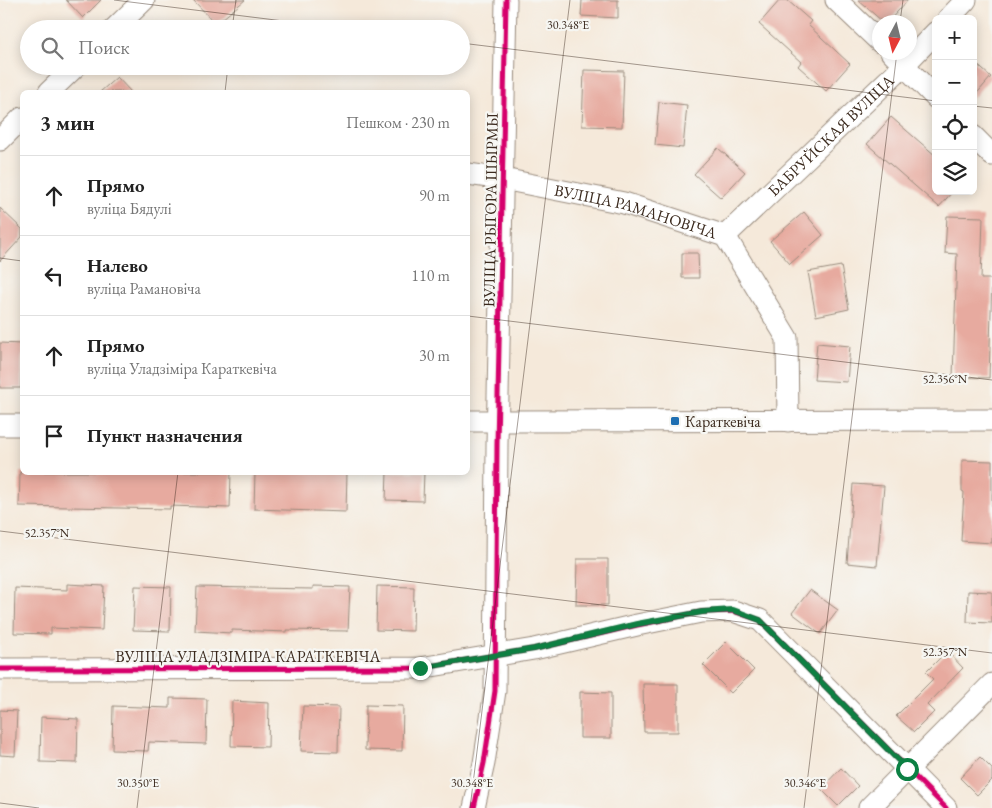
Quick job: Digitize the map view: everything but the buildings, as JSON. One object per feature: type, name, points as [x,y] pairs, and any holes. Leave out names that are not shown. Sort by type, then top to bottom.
[{"type":"street","points":[[123,20],[144,0]]},
{"type":"street","name":"ВУЛІЦА РЫГОРА ШЫРМЫ","points":[[474,808],[484,763],[495,691],[506,0]]},
{"type":"street","points":[[836,0],[872,34]]},
{"type":"street","points":[[952,15],[966,0]]},
{"type":"street","name":"БАБРУЙСКАЯ ВУЛІЦА","points":[[917,45],[932,35]]},
{"type":"street","name":"БАБРУЙСКАЯ ВУЛІЦА","points":[[725,236],[896,60]]},
{"type":"street","points":[[898,60],[932,94]]},
{"type":"street","points":[[51,90],[67,75]]},
{"type":"street","points":[[0,140],[20,120]]},
{"type":"street","points":[[977,140],[992,155]]},
{"type":"street","name":"ВУЛІЦА РАМАНОВІЧА","points":[[470,174],[624,203],[725,236],[787,338],[788,420]]},
{"type":"street","points":[[470,421],[992,420]]},
{"type":"street","points":[[0,425],[20,425]]},
{"type":"street","points":[[495,656],[534,649],[637,624],[702,612],[733,610],[760,620],[946,808]]},
{"type":"street","name":"ВУЛІЦА УЛАДЗІМІРА КАРАТКЕВІЧА","points":[[0,669],[420,668],[495,656]]},
{"type":"street","points":[[869,808],[992,684]]},
{"type":"cycle path","points":[[474,808],[484,763],[495,691],[497,445],[506,0]]},
{"type":"cycle path","points":[[0,669],[420,668],[534,649],[701,612],[733,611],[760,620],[946,808]]},
{"type":"place","name":"Караткевіча","points":[[675,421]]},
{"type":"route","points":[[420,668],[534,649],[637,624],[702,612],[733,610],[760,620],[907,769]]}]
